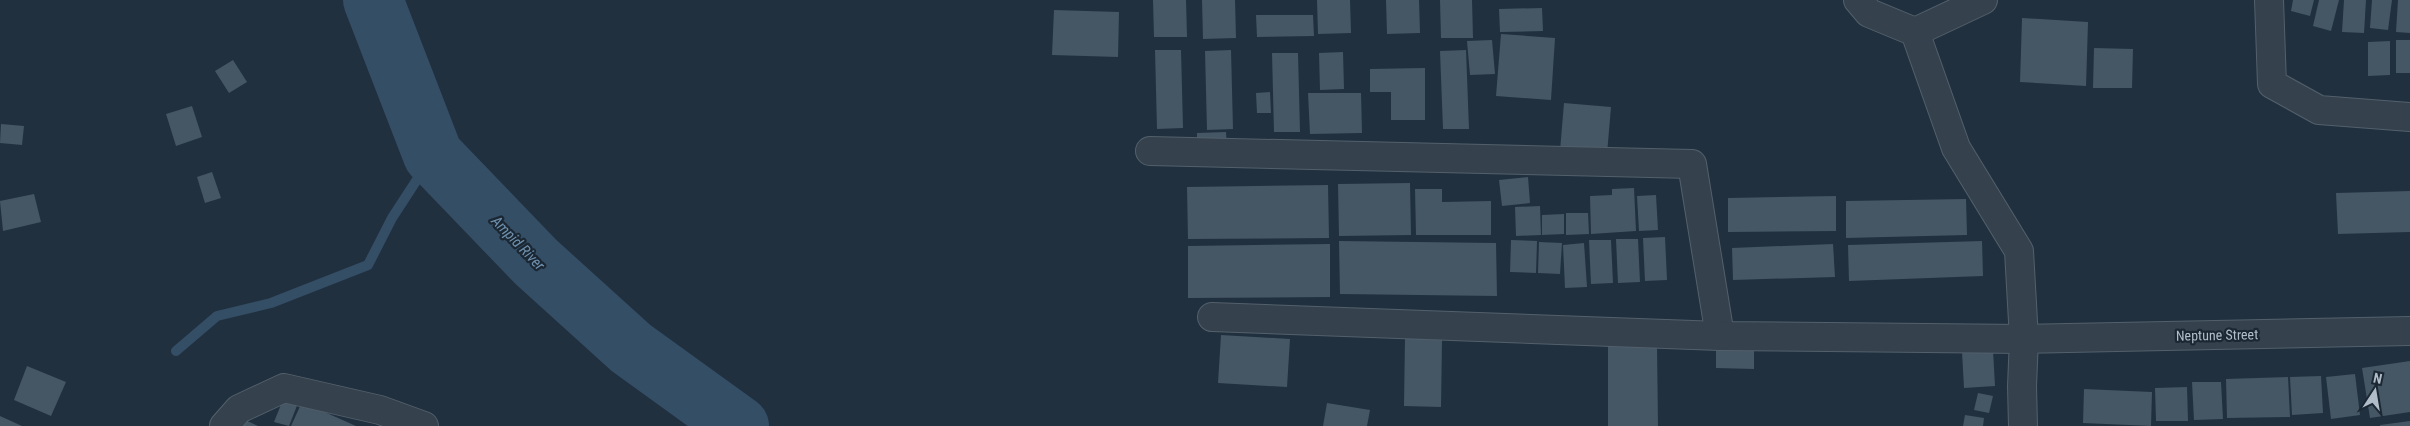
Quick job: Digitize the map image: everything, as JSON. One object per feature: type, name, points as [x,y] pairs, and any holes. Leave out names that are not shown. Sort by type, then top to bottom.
[{"type":"street","points":[[1858,0],[1869,13],[1915,32],[1984,0]]},
{"type":"street","points":[[2269,0],[2272,84],[2319,110],[2410,117]]},
{"type":"street","points":[[1915,32],[1956,148],[2019,250],[2024,339],[2023,426]]},
{"type":"street","points":[[1150,151],[1692,164],[1720,336]]},
{"type":"street","name":"Neptune Street","points":[[1212,317],[1720,336],[2024,339],[2410,331]]},
{"type":"street","points":[[224,426],[239,409],[284,388],[380,410],[424,426]]},
{"type":"building","points":[[1153,0],[1186,0],[1187,37],[1154,37]]},
{"type":"building","points":[[1202,0],[1235,0],[1236,38],[1203,39]]},
{"type":"building","points":[[1317,0],[1350,0],[1351,33],[1318,34]]},
{"type":"building","points":[[1386,0],[1419,0],[1420,33],[1387,34]]},
{"type":"building","points":[[1440,0],[1472,0],[1473,38],[1441,38]]},
{"type":"building","points":[[2293,0],[2314,0],[2310,16],[2291,11]]},
{"type":"building","points":[[2319,0],[2339,0],[2331,31],[2313,26]]},
{"type":"building","points":[[2344,0],[2366,0],[2364,33],[2342,32]]},
{"type":"building","points":[[2372,0],[2392,0],[2388,30],[2370,28]]},
{"type":"building","points":[[2398,0],[2410,0],[2410,33],[2396,32]]},
{"type":"building","points":[[1542,8],[1543,31],[1500,32],[1499,9]]},
{"type":"building","points":[[1054,10],[1119,12],[1118,57],[1052,55]]},
{"type":"building","points":[[1256,15],[1313,15],[1314,36],[1257,37]]},
{"type":"building","points":[[2022,18],[2088,22],[2086,86],[2020,82]]},
{"type":"building","points":[[1501,34],[1555,38],[1551,100],[1496,96]]},
{"type":"building","points":[[1492,40],[1495,74],[1470,75],[1467,41]]},
{"type":"building","points":[[2396,40],[2410,40],[2410,73],[2396,73]]},
{"type":"building","points":[[2390,41],[2390,75],[2368,76],[2368,42]]},
{"type":"building","points":[[2094,48],[2133,49],[2132,88],[2093,88]]},
{"type":"building","points":[[1155,50],[1181,50],[1183,128],[1157,129]]},
{"type":"building","points":[[1231,50],[1233,129],[1207,130],[1205,51]]},
{"type":"building","points":[[1466,50],[1469,129],[1443,129],[1440,51]]},
{"type":"building","points":[[1343,52],[1344,89],[1320,90],[1319,53]]},
{"type":"building","points":[[1272,53],[1298,53],[1300,132],[1274,132]]},
{"type":"building","points":[[233,60],[247,82],[229,93],[215,71]]},
{"type":"building","points":[[1425,68],[1425,120],[1391,120],[1391,92],[1370,92],[1370,69]]},
{"type":"building","points":[[1270,92],[1271,113],[1257,113],[1256,93]]},
{"type":"building","points":[[1308,93],[1361,93],[1362,133],[1310,134]]},
{"type":"building","points":[[1564,103],[1611,107],[1607,154],[1560,151]]},
{"type":"building","points":[[192,106],[202,137],[176,146],[166,114]]},
{"type":"building","points":[[1,124],[24,126],[22,145],[0,143]]},
{"type":"building","points":[[1226,132],[1227,149],[1197,149],[1197,133]]},
{"type":"building","points":[[212,172],[221,198],[205,203],[197,177]]},
{"type":"building","points":[[1528,177],[1530,203],[1502,206],[1499,180]]},
{"type":"building","points":[[1410,183],[1411,235],[1339,236],[1338,184]]},
{"type":"building","points":[[1328,185],[1329,238],[1188,239],[1187,187]]},
{"type":"building","points":[[1634,188],[1636,231],[1591,234],[1590,196],[1612,195],[1612,189]]},
{"type":"building","points":[[1415,189],[1442,189],[1442,202],[1491,201],[1491,235],[1416,235]]},
{"type":"building","points":[[2410,191],[2410,232],[2338,234],[2336,193]]},
{"type":"building","points":[[34,194],[41,222],[3,231],[0,201]]},
{"type":"building","points":[[1656,195],[1658,230],[1639,231],[1637,196]]},
{"type":"building","points":[[1836,196],[1836,231],[1728,232],[1728,198]]},
{"type":"building","points":[[1966,199],[1967,235],[1846,238],[1846,201]]},
{"type":"building","points":[[1540,206],[1541,235],[1516,236],[1515,207]]},
{"type":"building","points":[[1566,213],[1588,213],[1589,234],[1566,235]]},
{"type":"building","points":[[1564,214],[1564,234],[1542,235],[1542,215]]},
{"type":"building","points":[[1665,237],[1667,280],[1645,281],[1643,238]]},
{"type":"building","points":[[1616,239],[1638,239],[1640,282],[1618,283]]},
{"type":"building","points":[[1511,240],[1537,241],[1536,273],[1510,272]]},
{"type":"building","points":[[1589,240],[1611,240],[1613,283],[1591,284]]},
{"type":"building","points":[[1339,241],[1496,243],[1497,296],[1340,294]]},
{"type":"building","points":[[1982,241],[1983,276],[1849,281],[1848,245]]},
{"type":"building","points":[[1539,242],[1562,243],[1560,274],[1538,273]]},
{"type":"building","points":[[1584,243],[1587,287],[1565,288],[1563,245]]},
{"type":"building","points":[[1330,244],[1330,297],[1188,298],[1188,246]]},
{"type":"building","points":[[1833,244],[1835,277],[1733,280],[1732,248]]},
{"type":"building","points":[[1221,335],[1290,339],[1287,387],[1218,383]]},
{"type":"building","points":[[1405,338],[1442,339],[1441,407],[1404,406]]},
{"type":"building","points":[[1716,343],[1754,343],[1754,369],[1716,368]]},
{"type":"building","points":[[1608,346],[1657,346],[1658,426],[1608,426]]},
{"type":"building","points":[[1993,350],[1995,386],[1964,388],[1962,352]]},
{"type":"building","points":[[2410,361],[2410,412],[2370,418],[2362,368]]},
{"type":"building","points":[[27,366],[66,382],[51,416],[14,400]]},
{"type":"building","points":[[2355,374],[2360,415],[2331,419],[2326,377]]},
{"type":"building","points":[[2321,376],[2323,413],[2292,415],[2290,377]]},
{"type":"building","points":[[2288,377],[2290,417],[2227,418],[2226,379]]},
{"type":"building","points":[[2192,382],[2221,382],[2223,419],[2194,420]]},
{"type":"building","points":[[2187,387],[2188,421],[2156,421],[2155,388]]},
{"type":"building","points":[[2084,389],[2152,392],[2151,426],[2083,423]]},
{"type":"building","points":[[286,392],[300,398],[289,426],[274,422]]},
{"type":"building","points":[[1978,393],[1993,396],[1989,413],[1974,410]]},
{"type":"building","points":[[302,402],[356,426],[291,426]]},
{"type":"building","points":[[1327,403],[1370,410],[1367,426],[1323,426]]},
{"type":"building","points":[[1965,415],[1984,418],[1983,426],[1963,426]]},
{"type":"building","points":[[0,416],[22,426],[0,426]]},
{"type":"building","points":[[245,420],[258,426],[243,426]]},
{"type":"building","points":[[2410,421],[2410,426],[2380,426],[2380,425]]},
{"type":"waterway","name":"Ampid River","points":[[373,0],[433,155],[536,262],[631,348],[739,426]]},
{"type":"waterway","points":[[176,351],[217,316],[271,303],[368,265],[392,218],[433,155]]}]
